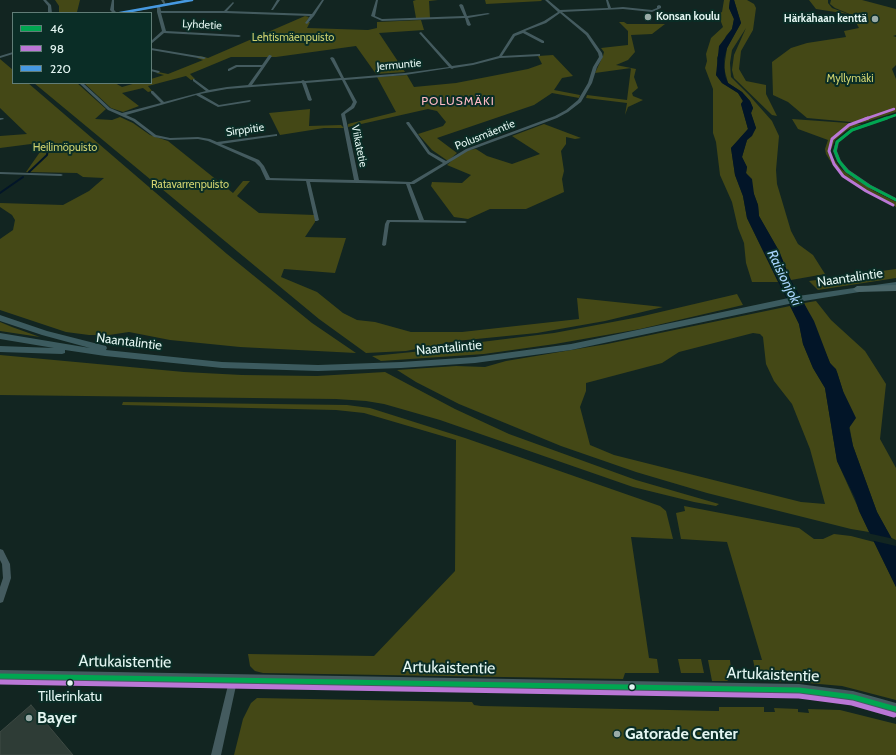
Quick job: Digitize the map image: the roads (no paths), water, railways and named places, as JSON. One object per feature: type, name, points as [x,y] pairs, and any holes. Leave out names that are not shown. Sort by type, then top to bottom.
[{"type":"main road","name":"Naantalintie","points":[[0,336],[105,353],[222,365],[318,368],[401,365],[475,360],[598,342],[770,304],[824,294],[896,284]]},
{"type":"main road","points":[[857,289],[896,288]]},
{"type":"main road","points":[[0,318],[64,339],[141,357]]},
{"type":"main road","points":[[0,349],[105,353]]},
{"type":"street","points":[[44,0],[49,4],[50,12]]},
{"type":"street","points":[[113,0],[112,10],[114,12]]},
{"type":"street","points":[[162,0],[165,4]]},
{"type":"street","points":[[125,12],[192,0]]},
{"type":"street","points":[[272,9],[278,0]]},
{"type":"street","points":[[307,23],[322,0]]},
{"type":"street","points":[[377,0],[373,16],[382,20],[465,17],[488,14]]},
{"type":"street","name":"Polusmäentie","points":[[216,143],[260,163],[268,179],[408,184],[417,181],[445,162],[482,144],[556,117],[567,111],[580,100],[590,83],[601,55],[591,38],[561,10],[546,0]]},
{"type":"street","points":[[607,0],[610,8]]},
{"type":"street","points":[[225,12],[233,3]]},
{"type":"street","points":[[461,5],[469,25]]},
{"type":"street","points":[[152,42],[164,32],[158,6]]},
{"type":"street","points":[[500,57],[512,36],[550,19],[561,10],[610,8],[652,11],[659,8],[659,6]]},
{"type":"street","points":[[159,12],[225,12],[313,15]]},
{"type":"street","points":[[522,31],[543,42]]},
{"type":"street","name":"Lyhdetie","points":[[164,32],[239,36]]},
{"type":"street","points":[[421,33],[452,68]]},
{"type":"street","points":[[152,39],[156,40]]},
{"type":"street","points":[[152,49],[204,58]]},
{"type":"street","points":[[0,57],[12,53]]},
{"type":"street","name":"Jermuntie","points":[[121,115],[208,91],[250,85],[452,68],[500,57],[539,55]]},
{"type":"street","points":[[250,85],[270,56]]},
{"type":"street","points":[[332,58],[343,78]]},
{"type":"street","points":[[229,70],[236,66],[263,66]]},
{"type":"street","points":[[152,70],[158,72]]},
{"type":"street","name":"Viikatetie","points":[[343,78],[355,102],[353,107],[343,114],[357,182]]},
{"type":"street","points":[[194,80],[208,91]]},
{"type":"street","points":[[303,81],[310,100]]},
{"type":"street","points":[[82,84],[109,109],[134,120],[159,137],[170,139],[198,138],[216,143]]},
{"type":"street","points":[[152,92],[163,103]]},
{"type":"street","points":[[196,94],[218,106],[250,101]]},
{"type":"street","points":[[896,115],[852,130],[837,142],[835,151],[838,161],[847,171],[869,186],[896,200]]},
{"type":"street","points":[[408,123],[429,153],[445,162]]},
{"type":"street","name":"Sirppitie","points":[[216,143],[276,135]]},
{"type":"street","points":[[0,173],[61,174]]},
{"type":"street","points":[[308,181],[318,220]]},
{"type":"street","points":[[408,184],[422,221]]},
{"type":"street","points":[[384,246],[387,224],[389,221],[465,222]]},
{"type":"street","points":[[0,552],[6,564],[7,578],[0,599]]},
{"type":"street","name":"Artukaistentie","points":[[0,676],[799,690],[853,697],[896,709]]},
{"type":"street","points":[[216,755],[233,680]]},
{"type":"water","name":"Raisionjoki","points":[[730,0],[734,0],[741,23],[727,48],[724,59],[725,76],[728,83],[742,92],[750,101],[753,108],[751,113],[756,128],[752,136],[747,140],[742,157],[747,167],[746,173],[752,179],[759,216],[779,251],[789,277],[814,321],[830,363],[836,369],[843,391],[856,418],[849,428],[853,446],[877,512],[896,546],[896,587],[859,511],[855,498],[837,461],[825,388],[813,368],[803,344],[799,324],[747,218],[743,196],[735,175],[731,148],[748,129],[741,104],[743,101],[738,93],[722,83],[716,75],[719,46],[732,29],[734,19],[729,8]]},
{"type":"waterway","points":[[29,172],[47,155],[48,149]]},
{"type":"waterway","points":[[0,193],[23,177]]},
{"type":"place","name":"Konsan koulu","points":[[648,17]]},
{"type":"place","name":"Härkähaan kenttä","points":[[875,19]]},
{"type":"place","name":"Tillerinkatu","points":[[70,683]]},
{"type":"place","name":"Bayer","points":[[29,718]]},
{"type":"place","name":"Gatorade Center","points":[[617,734]]},
{"type":"district","name":"POLUSMÄKI","points":[[458,101]]},
{"type":"park label","name":"Lehtismäenpuisto","points":[[293,38]]},
{"type":"park label","name":"Myllymäki","points":[[850,79]]},
{"type":"park label","name":"Heilimöpuisto","points":[[65,148]]},
{"type":"park label","name":"Ratavarrenpuisto","points":[[190,185]]}]
